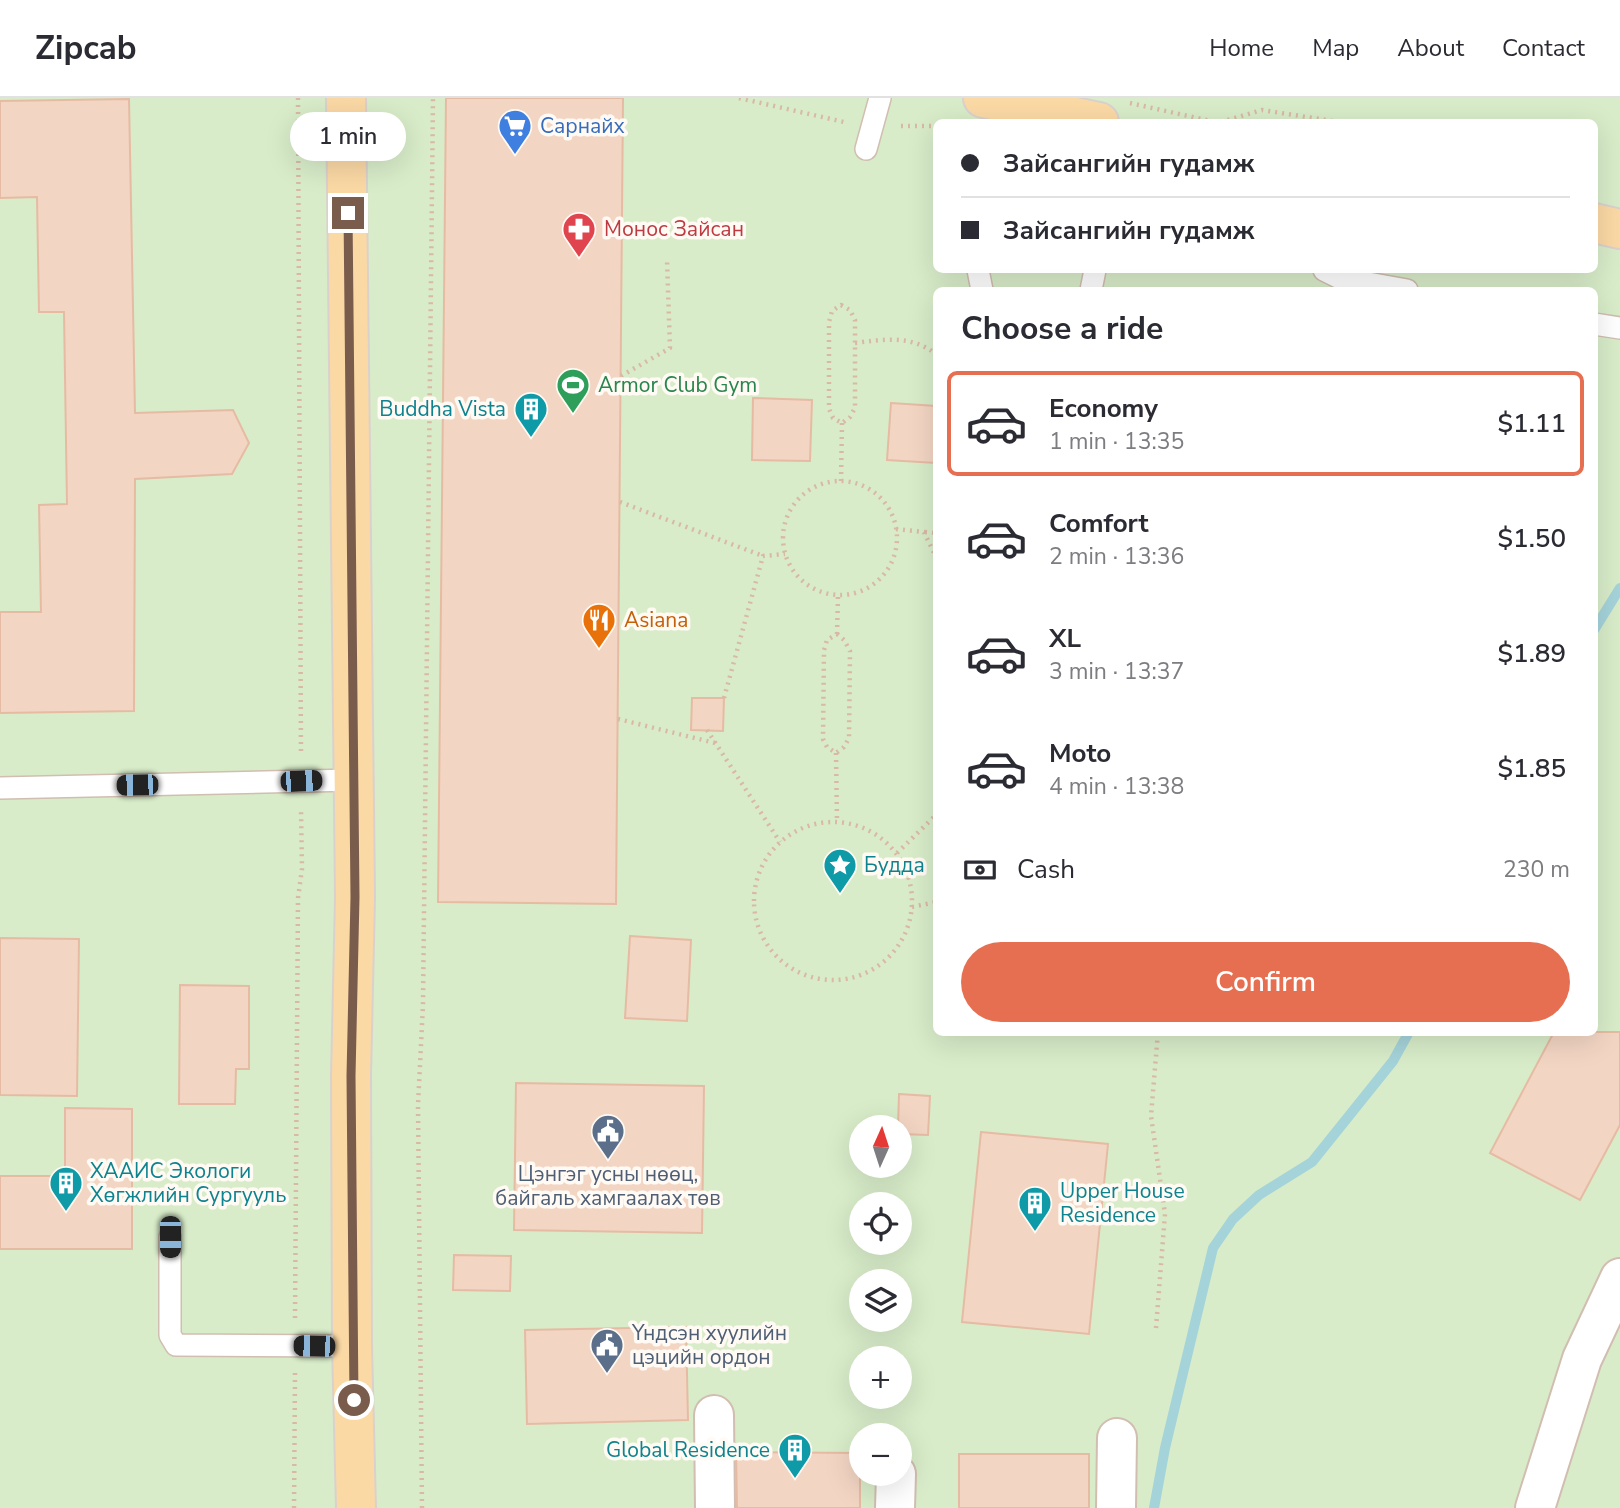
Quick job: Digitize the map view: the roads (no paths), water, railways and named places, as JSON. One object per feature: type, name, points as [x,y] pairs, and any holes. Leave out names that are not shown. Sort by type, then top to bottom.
[{"type":"main road","points":[[356,1508],[352,1346],[351,1076],[355,897],[347,115],[371,98]]},
{"type":"main road","points":[[998,108],[1111,112]]},
{"type":"main road","points":[[1598,224],[1620,229]]},
{"type":"street","points":[[1535,1508],[1583,1359],[1620,1278]]},
{"type":"street","points":[[714,1415],[715,1508]]},
{"type":"street","points":[[1116,1508],[1117,1438]]},
{"type":"street","points":[[895,1508],[896,1486]]},
{"type":"lane","points":[[869,139],[880,98]]},
{"type":"lane","points":[[1330,273],[1340,278],[1390,287]]},
{"type":"lane","points":[[1598,325],[1620,328]]},
{"type":"lane","points":[[0,788],[353,780]]},
{"type":"lane","points":[[170,1237],[170,1335],[176,1345],[352,1346]]},
{"type":"waterway","points":[[1598,624],[1620,588]]},
{"type":"waterway","points":[[1154,1508],[1165,1448],[1213,1248],[1233,1219],[1259,1195],[1312,1162],[1393,1061],[1407,1036]]},
{"type":"place","name":"Сарнайх","points":[[515,156]]},
{"type":"place","name":"Монос Зайсан","points":[[579,259]]},
{"type":"place","name":"Armor Club Gym","points":[[573,415]]},
{"type":"place","name":"Buddha Vista","points":[[531,439]]},
{"type":"place","name":"Asiana","points":[[599,650]]},
{"type":"place","name":"Будда","points":[[840,895]]},
{"type":"place","name":"Цэнгэг усны нөөц, байгаль хамгаалах төв","points":[[608,1161]]},
{"type":"place","name":"ХААИС Экологи Хөгжлийн Сургууль","points":[[66,1213]]},
{"type":"place","name":"Upper House Residence","points":[[1035,1233]]},
{"type":"place","name":"Үндсэн хуулийн цэцийн ордон","points":[[607,1375]]},
{"type":"place","name":"Global Residence","points":[[795,1480]]}]
